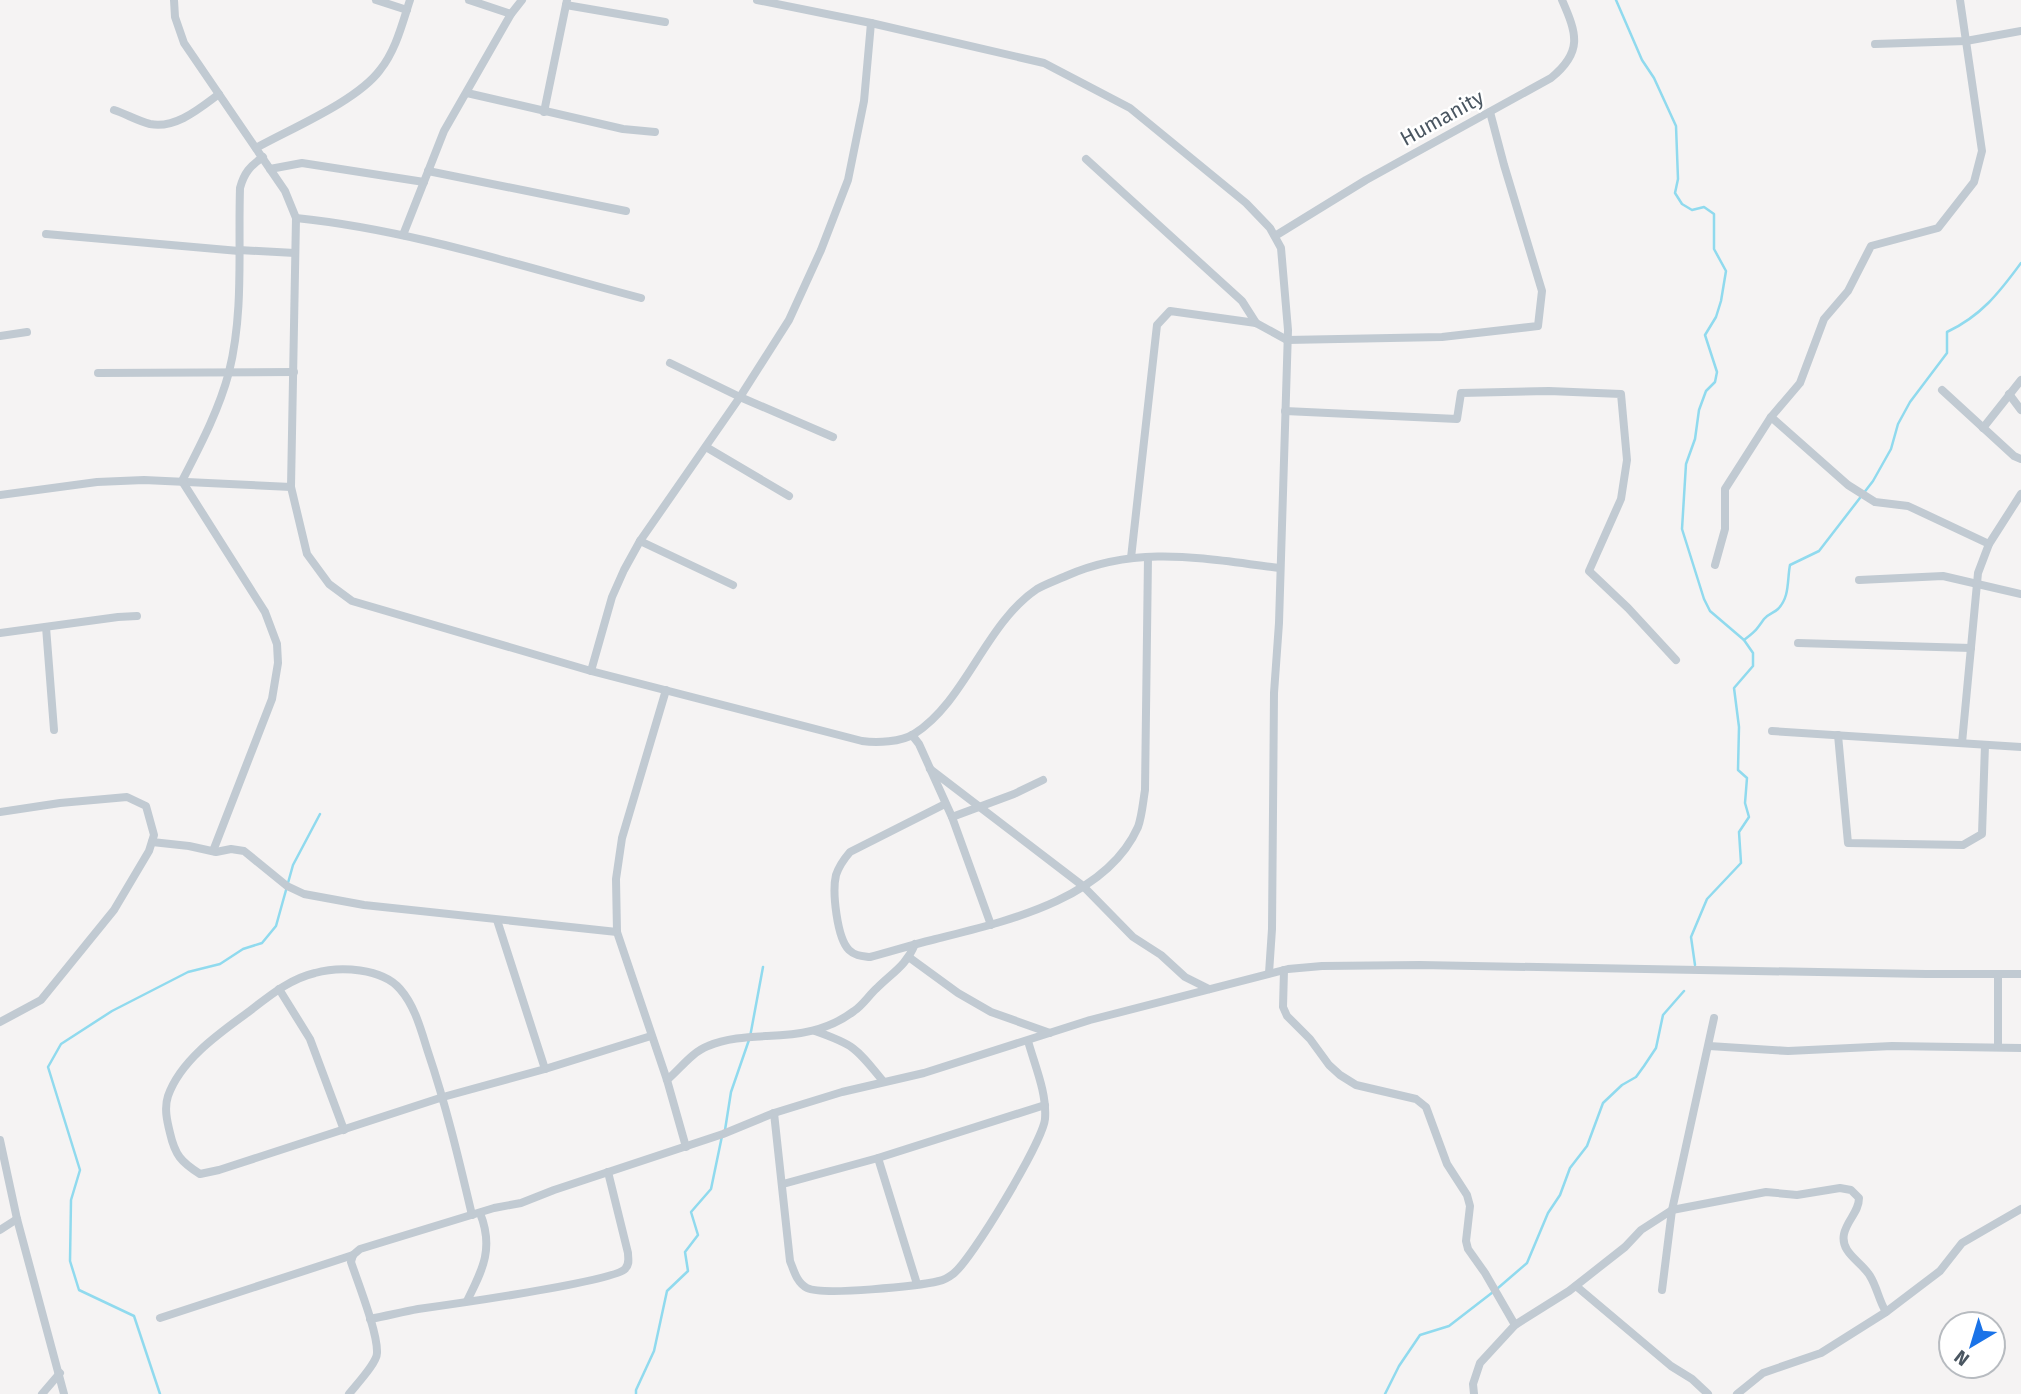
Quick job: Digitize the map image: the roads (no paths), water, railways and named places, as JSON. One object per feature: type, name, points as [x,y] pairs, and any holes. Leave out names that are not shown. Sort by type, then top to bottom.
[{"type":"street","points":[[174,0],[175,17],[184,43],[285,191],[296,218],[291,487],[307,554],[329,584],[352,601],[591,671],[877,743],[912,736],[940,711],[1012,614],[1038,588],[1074,572],[1113,560],[1169,555],[1280,568]]},
{"type":"street","points":[[376,0],[407,10]]},
{"type":"street","points":[[256,148],[334,105],[373,79],[392,51],[410,0]]},
{"type":"street","points":[[469,0],[510,13]]},
{"type":"street","points":[[403,235],[444,131],[510,13],[522,0]]},
{"type":"street","points":[[757,0],[1044,62],[1130,108],[1247,202],[1270,228],[1282,248],[1286,282],[1287,340],[1279,624],[1274,693],[1272,929],[1269,973]]},
{"type":"street","name":"Humanity","points":[[1275,236],[1366,180],[1551,78],[1563,68],[1573,52],[1576,39],[1562,0]]},
{"type":"street","points":[[1715,565],[1725,529],[1725,489],[1771,417],[1800,383],[1824,319],[1848,291],[1871,246],[1938,228],[1974,182],[1982,151],[1960,0]]},
{"type":"street","points":[[544,112],[566,3],[665,22]]},
{"type":"street","points":[[591,671],[612,597],[640,541],[740,397],[789,320],[821,250],[848,180],[864,101],[871,23]]},
{"type":"street","points":[[1875,44],[1966,41],[2021,31]]},
{"type":"street","points":[[114,110],[149,124],[164,125],[195,111],[219,93]]},
{"type":"street","points":[[467,93],[623,129],[654,132]]},
{"type":"street","points":[[1131,558],[1157,325],[1170,311],[1256,323],[1287,340],[1442,337],[1538,326],[1542,291],[1490,112]]},
{"type":"street","points":[[182,481],[206,434],[229,373],[239,292],[240,188],[243,175],[249,167],[263,158]]},
{"type":"street","points":[[1086,159],[1242,301],[1256,323]]},
{"type":"street","points":[[270,169],[302,163],[424,182]]},
{"type":"street","points":[[428,171],[626,211]]},
{"type":"street","points":[[296,218],[331,221],[403,235],[641,298]]},
{"type":"street","points":[[46,234],[295,253]]},
{"type":"street","points":[[0,336],[27,332]]},
{"type":"street","points":[[670,363],[833,437]]},
{"type":"street","points":[[98,373],[294,372]]},
{"type":"street","points":[[1983,428],[2021,380]]},
{"type":"street","points":[[1942,390],[2014,456],[2021,459]]},
{"type":"street","points":[[1285,411],[1457,419],[1461,393],[1549,391],[1621,394],[1627,460],[1621,499],[1589,571],[1628,607],[1676,660]]},
{"type":"street","points":[[2009,394],[2021,410]]},
{"type":"street","points":[[1771,417],[1848,485],[1875,502],[1908,506],[1989,544]]},
{"type":"street","points":[[706,447],[789,496]]},
{"type":"street","points":[[182,481],[265,612],[277,644],[278,663],[272,699],[213,851]]},
{"type":"street","points":[[0,495],[97,482],[182,481],[291,487]]},
{"type":"street","points":[[1962,743],[1978,573],[1989,544],[2021,494]]},
{"type":"street","points":[[640,541],[733,585]]},
{"type":"street","points":[[945,804],[850,852],[842,862],[836,876],[838,924],[847,948],[856,955],[870,957],[991,925],[1036,910],[1083,886],[1126,847],[1139,825],[1145,790],[1148,556]]},
{"type":"street","points":[[1859,580],[1943,576],[2021,594]]},
{"type":"street","points":[[0,634],[137,616]]},
{"type":"street","points":[[46,627],[54,730]]},
{"type":"street","points":[[1798,643],[1971,648]]},
{"type":"street","points":[[666,690],[622,838],[616,879],[617,932],[667,1080],[686,1147]]},
{"type":"street","points":[[1772,731],[2021,747]]},
{"type":"street","points":[[1838,735],[1848,843],[1962,845],[1982,834],[1985,745]]},
{"type":"street","points":[[912,736],[919,744],[952,817],[991,925]]},
{"type":"street","points":[[930,769],[1083,886],[1133,937],[1185,977],[1209,989]]},
{"type":"street","points":[[952,817],[1043,780]]},
{"type":"street","points":[[0,812],[127,797],[146,806],[152,824],[149,851],[114,910],[41,1000],[0,1022]]},
{"type":"street","points":[[152,842],[213,851],[244,851],[287,886],[304,894],[364,905],[617,932]]},
{"type":"street","points":[[497,920],[545,1069]]},
{"type":"street","points":[[667,1080],[699,1051],[710,1045],[750,1037],[815,1031],[854,1011],[910,958],[915,944]]},
{"type":"street","points":[[910,958],[958,993],[991,1012],[1050,1032]]},
{"type":"street","points":[[350,1393],[378,1353],[351,1262],[360,1249],[521,1203],[686,1147],[774,1113],[883,1081],[924,1073],[1050,1032],[1269,973],[1322,966],[1420,965],[1926,975],[2021,974]]},
{"type":"street","points":[[467,1301],[487,1256],[488,1231],[476,1214],[443,1097],[415,1014],[399,988],[377,975],[339,969],[314,973],[279,989],[199,1053],[177,1077],[167,1098],[166,1118],[173,1146],[182,1163],[200,1174],[443,1097],[651,1036]]},
{"type":"street","points":[[1284,970],[1283,1007],[1286,1016],[1310,1039],[1329,1065],[1356,1084],[1403,1094],[1426,1107],[1447,1164],[1467,1195],[1470,1206],[1465,1241],[1468,1249],[1515,1325]]},
{"type":"street","points":[[1998,974],[1998,1047]]},
{"type":"street","points":[[279,989],[310,1039],[344,1130]]},
{"type":"street","points":[[1662,1290],[1672,1210],[1714,1018]]},
{"type":"street","points":[[815,1031],[845,1041],[860,1053],[883,1081]]},
{"type":"street","points":[[774,1113],[790,1261],[796,1278],[805,1287],[835,1290],[942,1281],[956,1272],[967,1258],[1033,1153],[1045,1122],[1045,1104],[1028,1041]]},
{"type":"street","points":[[1709,1045],[1788,1051],[1892,1046],[2021,1048]]},
{"type":"street","points":[[783,1184],[878,1158],[1045,1104]]},
{"type":"street","points":[[0,1140],[17,1219],[64,1394]]},
{"type":"street","points":[[878,1158],[917,1284]]},
{"type":"street","points":[[370,1320],[562,1286],[612,1276],[626,1269],[628,1253],[608,1172]]},
{"type":"street","points":[[1474,1394],[1473,1384],[1480,1363],[1515,1325],[1576,1286],[1625,1247],[1641,1230],[1672,1210],[1766,1192],[1797,1195],[1840,1188],[1852,1190],[1860,1198],[1859,1209],[1844,1234],[1844,1242],[1871,1278],[1886,1312]]},
{"type":"street","points":[[1737,1394],[1763,1373],[1821,1353],[1886,1312],[1940,1272],[1962,1243],[2021,1209]]},
{"type":"street","points":[[0,1230],[17,1219]]},
{"type":"street","points":[[160,1318],[354,1255]]},
{"type":"street","points":[[1576,1286],[1708,1394]]},
{"type":"street","points":[[42,1394],[60,1373]]},
{"type":"waterway","points":[[1616,0],[1642,60],[1654,78],[1676,126],[1678,179],[1675,193],[1682,204],[1692,210],[1704,207],[1714,214],[1714,249],[1726,271],[1716,317],[1705,335],[1717,372],[1715,382],[1706,391],[1699,410],[1695,439],[1686,464],[1682,529],[1710,611],[1744,640],[1753,653],[1753,666],[1734,688],[1739,727],[1738,770],[1747,778],[1745,803],[1749,817],[1739,832],[1741,863],[1707,899],[1691,937],[1695,965]]},
{"type":"waterway","points":[[1744,640],[1782,604],[1790,565],[1819,551],[1873,481],[1891,449],[1898,424],[1910,402],[1947,353],[1947,332],[1970,319],[1988,303],[2021,263]]},
{"type":"waterway","points":[[160,1394],[134,1316],[79,1290],[70,1261],[71,1200],[80,1170],[48,1067],[61,1044],[112,1011],[188,972],[220,964],[243,949],[262,943],[276,926],[293,865],[320,814]]},
{"type":"waterway","points":[[725,1130],[731,1092],[750,1037],[763,967]]},
{"type":"waterway","points":[[1498,1288],[1527,1263],[1570,1168],[1587,1146],[1603,1103],[1622,1085],[1636,1077],[1644,1066],[1656,1048],[1663,1015],[1684,991]]},
{"type":"waterway","points":[[636,1394],[654,1351],[667,1291],[688,1271],[685,1252],[698,1235],[691,1212],[711,1189],[722,1136]]},
{"type":"waterway","points":[[1385,1394],[1399,1366],[1420,1335],[1449,1326],[1493,1292]]}]
